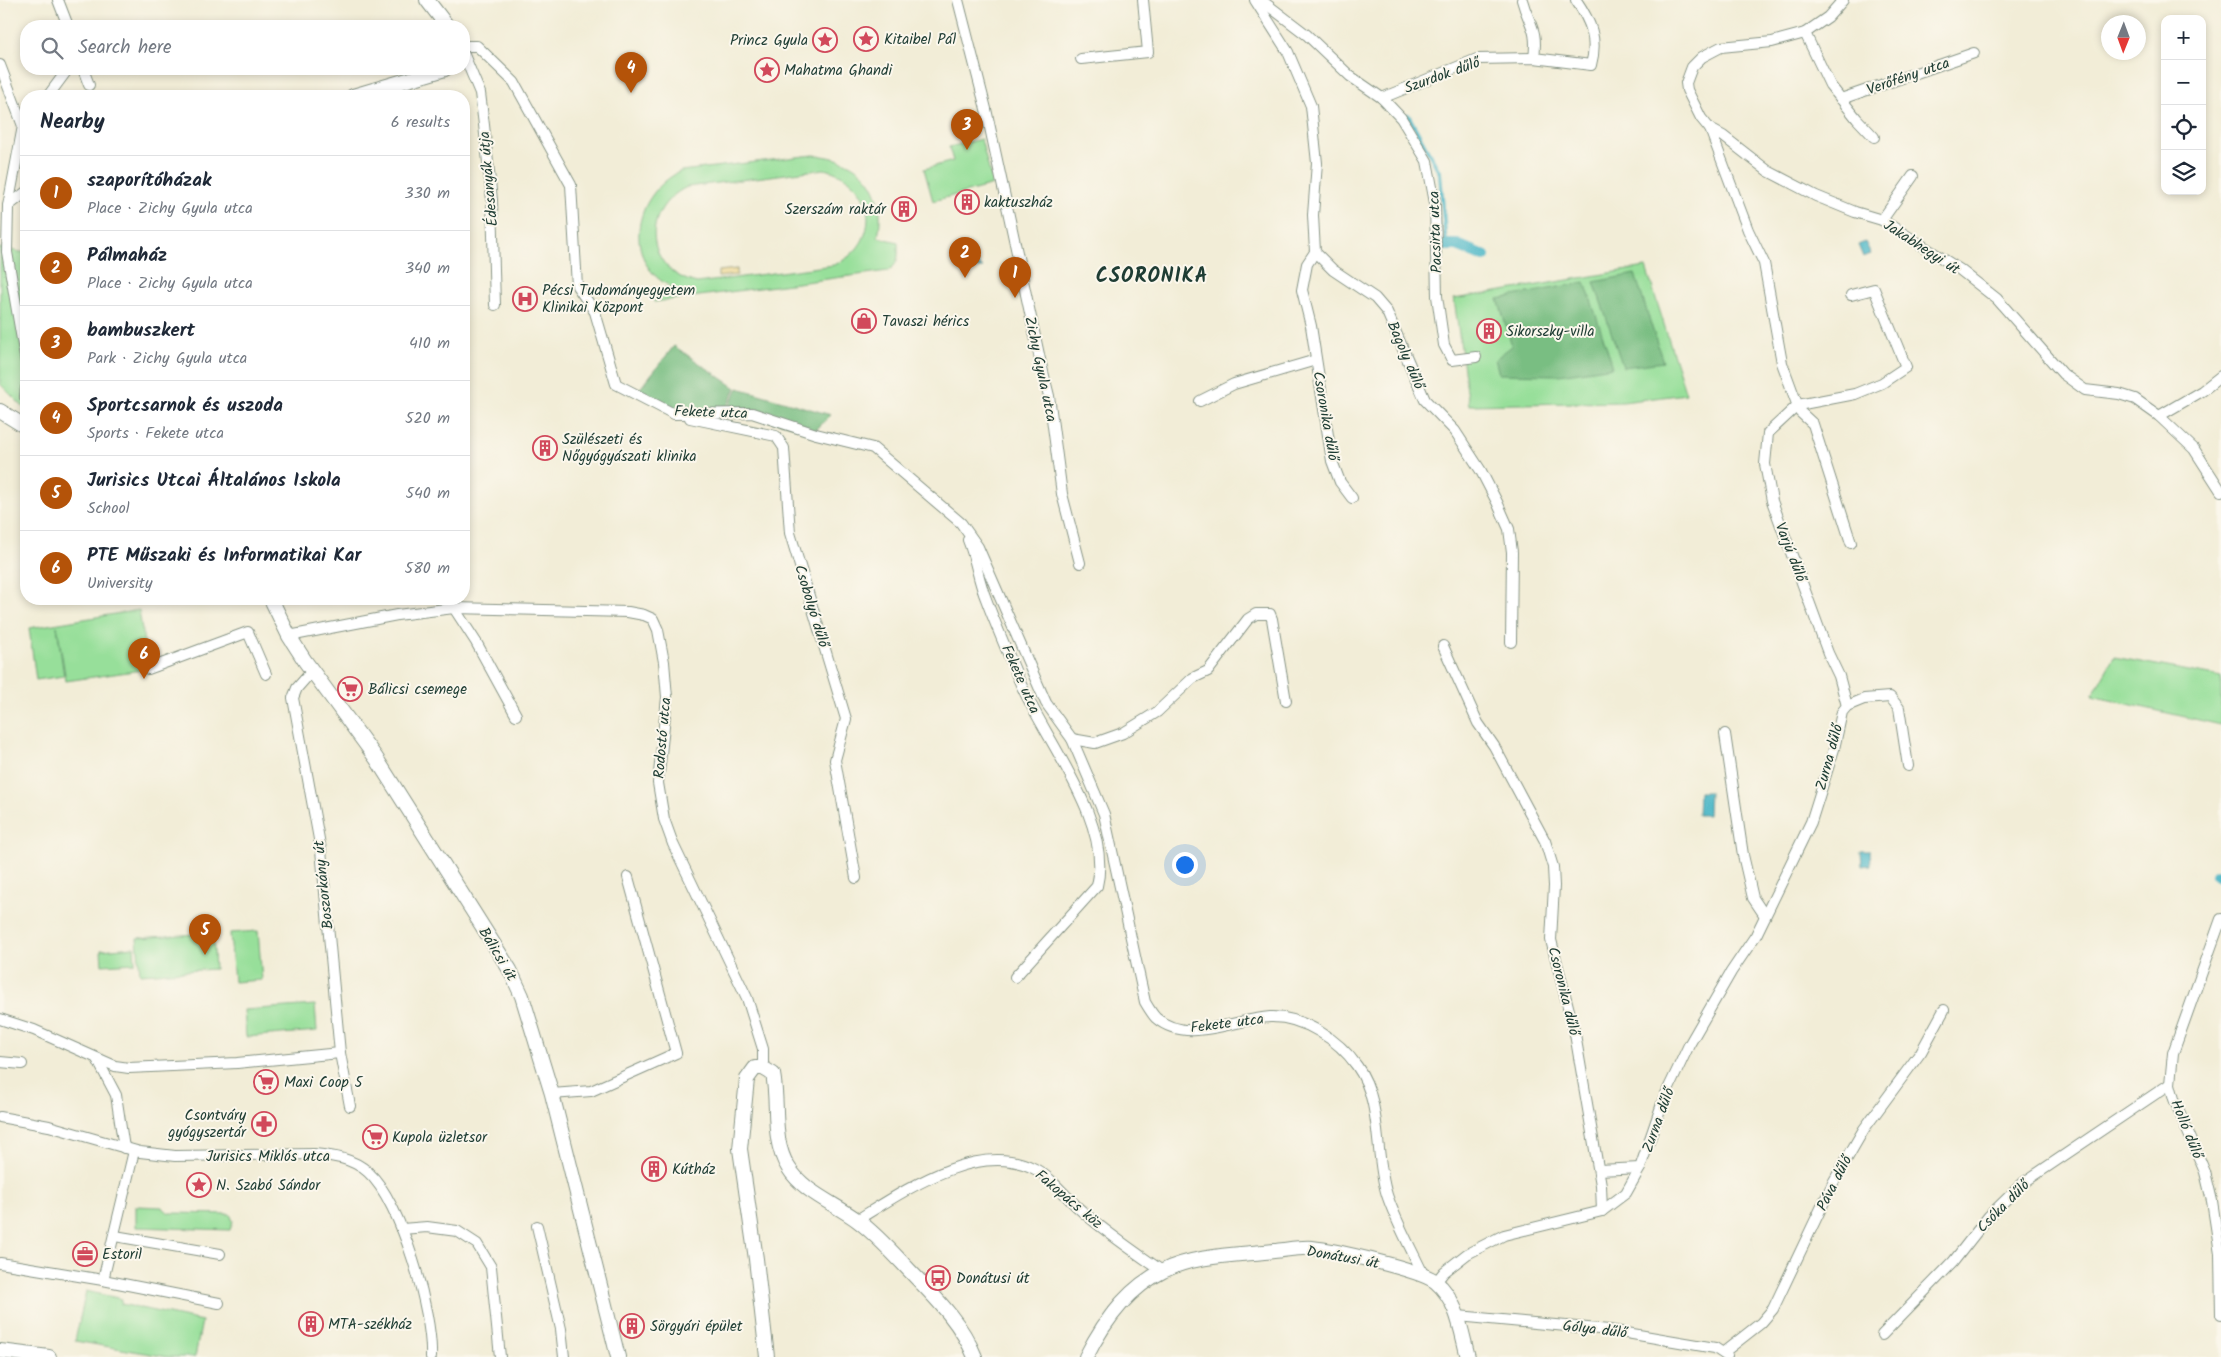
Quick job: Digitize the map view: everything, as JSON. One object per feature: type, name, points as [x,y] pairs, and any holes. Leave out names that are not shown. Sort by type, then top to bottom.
[{"type":"street","points":[[58,0],[66,20]]},
{"type":"street","points":[[428,0],[443,20]]},
{"type":"street","name":"Zichy Gyula utca","points":[[958,0],[986,109],[1040,364],[1049,396],[1062,494],[1080,563]]},
{"type":"street","points":[[1081,59],[1148,52],[1142,0]]},
{"type":"street","points":[[1255,0],[1288,52],[1311,106],[1317,163],[1313,215],[1315,252]]},
{"type":"street","name":"Pacsirta utca","points":[[1261,0],[1306,35],[1350,76],[1382,98],[1401,118],[1427,161],[1435,204],[1437,296],[1444,345],[1452,360],[1476,357]]},
{"type":"street","points":[[1522,0],[1533,25],[1536,41],[1534,58]]},
{"type":"street","name":"Szurdok dűlő","points":[[1382,98],[1477,59],[1534,58],[1591,65],[1595,48],[1588,17],[1576,0]]},
{"type":"street","name":"Jakabhegyi út","points":[[1843,0],[1828,16],[1805,33],[1772,42],[1721,47],[1702,57],[1692,67],[1687,77],[1687,90],[1701,118],[1710,129],[1723,136],[1768,171],[1794,185],[1855,212],[1882,220],[1959,269],[1997,299],[2063,374],[2072,381],[2085,390],[2119,394],[2136,399],[2159,416],[2194,450],[2221,491]]},
{"type":"street","points":[[1805,33],[1830,85],[1874,137]]},
{"type":"street","name":"Fekete utca","points":[[470,46],[477,46],[514,82],[571,185],[577,286],[595,312],[616,384],[674,414],[752,413],[816,434],[873,448],[961,523],[978,547],[1046,704],[1072,739],[1104,814],[1145,1002],[1155,1017],[1176,1028],[1202,1029],[1270,1018],[1293,1020],[1339,1046],[1358,1067],[1370,1096],[1387,1194],[1423,1274]]},
{"type":"street","name":"Verőfény utca","points":[[1841,99],[1974,53]]},
{"type":"street","points":[[0,65],[20,113]]},
{"type":"street","name":"Édesanyák útja","points":[[470,69],[480,93],[492,200],[495,305]]},
{"type":"street","points":[[52,90],[64,75]]},
{"type":"street","points":[[85,75],[89,85]]},
{"type":"street","points":[[399,90],[432,75]]},
{"type":"street","points":[[1710,129],[1748,230],[1764,263],[1782,363],[1800,412],[1813,424],[1851,543]]},
{"type":"street","points":[[20,149],[8,206],[3,250],[20,334]]},
{"type":"street","points":[[1882,220],[1913,176]]},
{"type":"street","points":[[8,206],[20,197]]},
{"type":"street","name":"Csoronika dűlő","points":[[1315,252],[1307,264],[1302,290],[1316,360],[1332,461],[1340,482],[1352,498]]},
{"type":"street","name":"Bagoly dűlő","points":[[1315,252],[1333,270],[1375,298],[1388,312],[1425,400],[1455,431],[1481,471],[1497,502],[1509,529],[1512,552],[1511,642]]},
{"type":"street","points":[[1798,406],[1855,394],[1882,383],[1906,367],[1874,289],[1851,295]]},
{"type":"street","name":"Csoronika dűlő","points":[[1200,401],[1234,384],[1316,360]]},
{"type":"street","points":[[2159,416],[2202,391],[2221,376]]},
{"type":"street","name":"Varjú dűlő","points":[[1798,406],[1768,433],[1765,464],[1772,501],[1828,653],[1839,676],[1847,706]]},
{"type":"street","name":"Csobolyó dűlő","points":[[674,414],[776,436],[784,448],[790,532],[846,719],[835,760],[856,878]]},
{"type":"street","points":[[3,417],[20,424]]},
{"type":"street","name":"Fekete utca","points":[[961,523],[972,550],[985,598],[1020,682],[1063,761],[1090,819],[1098,843],[1101,870],[1097,886],[1015,977]]},
{"type":"street","name":"Bálicsi út","points":[[274,605],[289,636],[312,671],[376,758],[510,970],[522,996],[552,1094],[618,1357]]},
{"type":"street","points":[[454,608],[516,715]]},
{"type":"street","name":"Rodostó utca","points":[[289,636],[397,615],[454,608],[628,612],[653,619],[658,630],[664,662],[667,697],[658,783],[664,820],[673,844],[746,998],[763,1049],[763,1068]]},
{"type":"street","points":[[1072,739],[1095,743],[1123,733],[1157,712],[1193,678],[1208,671],[1236,633],[1248,619],[1256,614],[1270,614],[1272,619],[1286,701]]},
{"type":"street","points":[[148,669],[248,632],[266,674]]},
{"type":"street","name":"Csoronika dűlő","points":[[1443,646],[1478,723],[1494,746],[1545,841],[1553,867],[1554,886],[1551,940],[1575,1034],[1598,1170],[1602,1211]]},
{"type":"street","name":"Boszorkány út","points":[[312,671],[297,688],[293,698],[321,850],[340,1053],[350,1106]]},
{"type":"street","name":"Zurna dűlő","points":[[1436,1282],[1444,1272],[1467,1254],[1504,1235],[1602,1211],[1626,1192],[1640,1168],[1664,1098],[1689,1045],[1731,972],[1756,935],[1811,822],[1834,749],[1838,722],[1847,706],[1864,699],[1890,697],[1898,708],[1908,766]]},
{"type":"street","points":[[1725,734],[1743,855],[1753,898],[1765,916]]},
{"type":"street","points":[[552,1094],[592,1091],[676,1053],[628,877]]},
{"type":"street","name":"Holló dűlő","points":[[2221,919],[2173,1053],[2170,1084],[2174,1099],[2204,1172],[2212,1201],[2220,1254],[2221,1316]]},
{"type":"street","name":"Páva dűlő","points":[[1726,1354],[1761,1323],[1772,1309],[1834,1181],[1864,1129],[1921,1052],[1944,1010]]},
{"type":"street","points":[[0,1018],[34,1030],[115,1066],[146,1068],[237,1063],[340,1053]]},
{"type":"street","points":[[97,1059],[116,1095],[129,1149],[115,1236],[103,1280]]},
{"type":"street","points":[[0,1062],[22,1064]]},
{"type":"street","points":[[767,1357],[756,1259],[740,1149],[747,1079],[755,1068],[763,1068],[772,1074],[778,1138],[781,1153],[788,1168],[800,1182],[857,1220],[890,1249],[934,1296],[958,1326],[975,1357]]},
{"type":"street","name":"Csóka dűlő","points":[[1882,1335],[1953,1262],[1989,1216],[2023,1183],[2170,1084]]},
{"type":"street","name":"Jurisics Miklós utca","points":[[0,1117],[49,1126],[129,1149],[175,1156],[294,1153],[342,1158],[368,1172],[383,1191],[402,1229],[426,1313],[431,1357]]},
{"type":"street","name":"Fakopács köz","points":[[857,1220],[908,1189],[962,1164],[992,1161],[1015,1162],[1036,1169],[1092,1220],[1126,1247],[1162,1271]]},
{"type":"street","name":"Zurna dűlő","points":[[1598,1170],[1640,1168]]},
{"type":"street","points":[[537,1226],[560,1329],[564,1357]]},
{"type":"street","points":[[402,1229],[427,1227],[456,1231],[477,1244],[491,1267],[500,1357]]},
{"type":"street","points":[[115,1236],[220,1254]]},
{"type":"street","name":"Donátusi út","points":[[1086,1357],[1111,1315],[1131,1293],[1162,1271],[1183,1264],[1223,1256],[1311,1248],[1423,1274],[1436,1282],[1458,1316],[1468,1357]]},
{"type":"street","points":[[0,1263],[219,1302]]},
{"type":"street","name":"Gólya dűlő","points":[[1458,1316],[1609,1330],[1699,1344],[1726,1354]]},
{"type":"street","points":[[0,1351],[49,1357]]},
{"type":"green space","points":[[981,139],[993,185],[933,201],[924,169],[953,161],[949,147]]},
{"type":"green space","points":[[813,155],[830,157],[845,162],[858,169],[875,190],[879,204],[878,237],[898,242],[898,255],[895,265],[888,271],[654,302],[652,290],[673,287],[657,277],[645,262],[640,248],[640,222],[644,209],[659,187],[681,171]],"holes":[[[824,169],[842,175],[855,186],[864,199],[868,213],[867,228],[861,243],[850,255],[834,265],[697,283],[680,276],[667,266],[658,253],[654,239],[655,224],[661,210],[672,197],[687,187]]]},
{"type":"green space","points":[[0,248],[20,252],[20,404],[0,384]]},
{"type":"green space","points":[[1646,267],[1686,394],[1623,402],[1469,405],[1454,299]]},
{"type":"green space","points":[[1635,274],[1663,362],[1623,367],[1594,282]]},
{"type":"green space","points":[[1585,282],[1613,367],[1559,375],[1499,374],[1495,359],[1512,346],[1498,299]]},
{"type":"green space","points":[[674,346],[736,388],[725,410],[673,410],[638,391]]},
{"type":"green space","points":[[738,388],[831,415],[815,431],[727,410]]},
{"type":"green space","points":[[139,610],[148,669],[66,681],[57,626],[64,676],[36,680],[29,628]]},
{"type":"green space","points":[[2114,657],[2221,677],[2221,725],[2092,696]]},
{"type":"green space","points":[[258,931],[262,980],[234,982],[230,933]]},
{"type":"green space","points":[[213,933],[215,969],[140,974],[137,938]]},
{"type":"green space","points":[[134,947],[135,963],[102,965],[101,950]]},
{"type":"green space","points":[[315,1005],[317,1031],[246,1037],[244,1010]]},
{"type":"green space","points":[[136,1206],[162,1207],[169,1213],[230,1214],[233,1221],[230,1230],[136,1227]]},
{"type":"green space","points":[[86,1291],[122,1299],[121,1304],[202,1321],[195,1357],[168,1357],[75,1341]]},
{"type":"sand","points":[[737,269],[737,275],[718,277],[718,271]]},
{"type":"water","points":[[1865,242],[1871,254],[1863,257],[1858,245]]},
{"type":"water","points":[[973,258],[983,268],[967,268],[967,262]]},
{"type":"water","points":[[1699,792],[1709,792],[1708,815],[1698,815]]},
{"type":"water","points":[[1861,851],[1870,851],[1871,865],[1862,866]]},
{"type":"waterway","points":[[1408,115],[1440,173],[1446,245]]},
{"type":"waterway","points":[[1446,245],[1457,245],[1484,256]]},
{"type":"waterway","points":[[2217,875],[2221,877]]},
{"type":"place","name":"Kitaibel Pál","points":[[866,39]]},
{"type":"place","name":"Princz Gyula","points":[[825,40]]},
{"type":"place","name":"Mahatma Ghandi","points":[[767,70]]},
{"type":"place","name":"Sportcsarnok és uszoda","points":[[631,93]]},
{"type":"place","name":"bambuszkert","points":[[967,150]]},
{"type":"place","name":"kaktuszház","points":[[967,202]]},
{"type":"place","name":"Szerszám raktár","points":[[904,209]]},
{"type":"place","name":"Pálmaház","points":[[965,278]]},
{"type":"place","name":"szaporítóházak","points":[[1015,298]]},
{"type":"place","name":"Pécsi Tudományegyetem Klinikai Központ","points":[[525,299]]},
{"type":"place","name":"Tavaszi hérics","points":[[864,321]]},
{"type":"place","name":"Sikorszky-villa","points":[[1489,331]]},
{"type":"place","name":"Szülészeti és Nőgyógyászati klinika","points":[[545,448]]},
{"type":"place","name":"PTE Műszaki és Informatikai Kar","points":[[144,679]]},
{"type":"place","name":"Bálicsi csemege","points":[[350,689]]},
{"type":"place","name":"Jurisics Utcai Általános Iskola","points":[[205,955]]},
{"type":"place","name":"Maxi Coop 5","points":[[266,1082]]},
{"type":"place","name":"Csontváry gyógyszertár","points":[[264,1124]]},
{"type":"place","name":"Kupola üzletsor","points":[[375,1137]]},
{"type":"place","name":"Kútház","points":[[654,1169]]},
{"type":"place","name":"N. Szabó Sándor","points":[[199,1185]]},
{"type":"place","name":"Estoril","points":[[85,1254]]},
{"type":"place","name":"Donátusi út","points":[[938,1278]]},
{"type":"place","name":"MTA-székház","points":[[311,1324]]},
{"type":"place","name":"Sörgyári épület","points":[[632,1326]]},
{"type":"district","name":"CSORONIKA","points":[[1152,275]]}]
